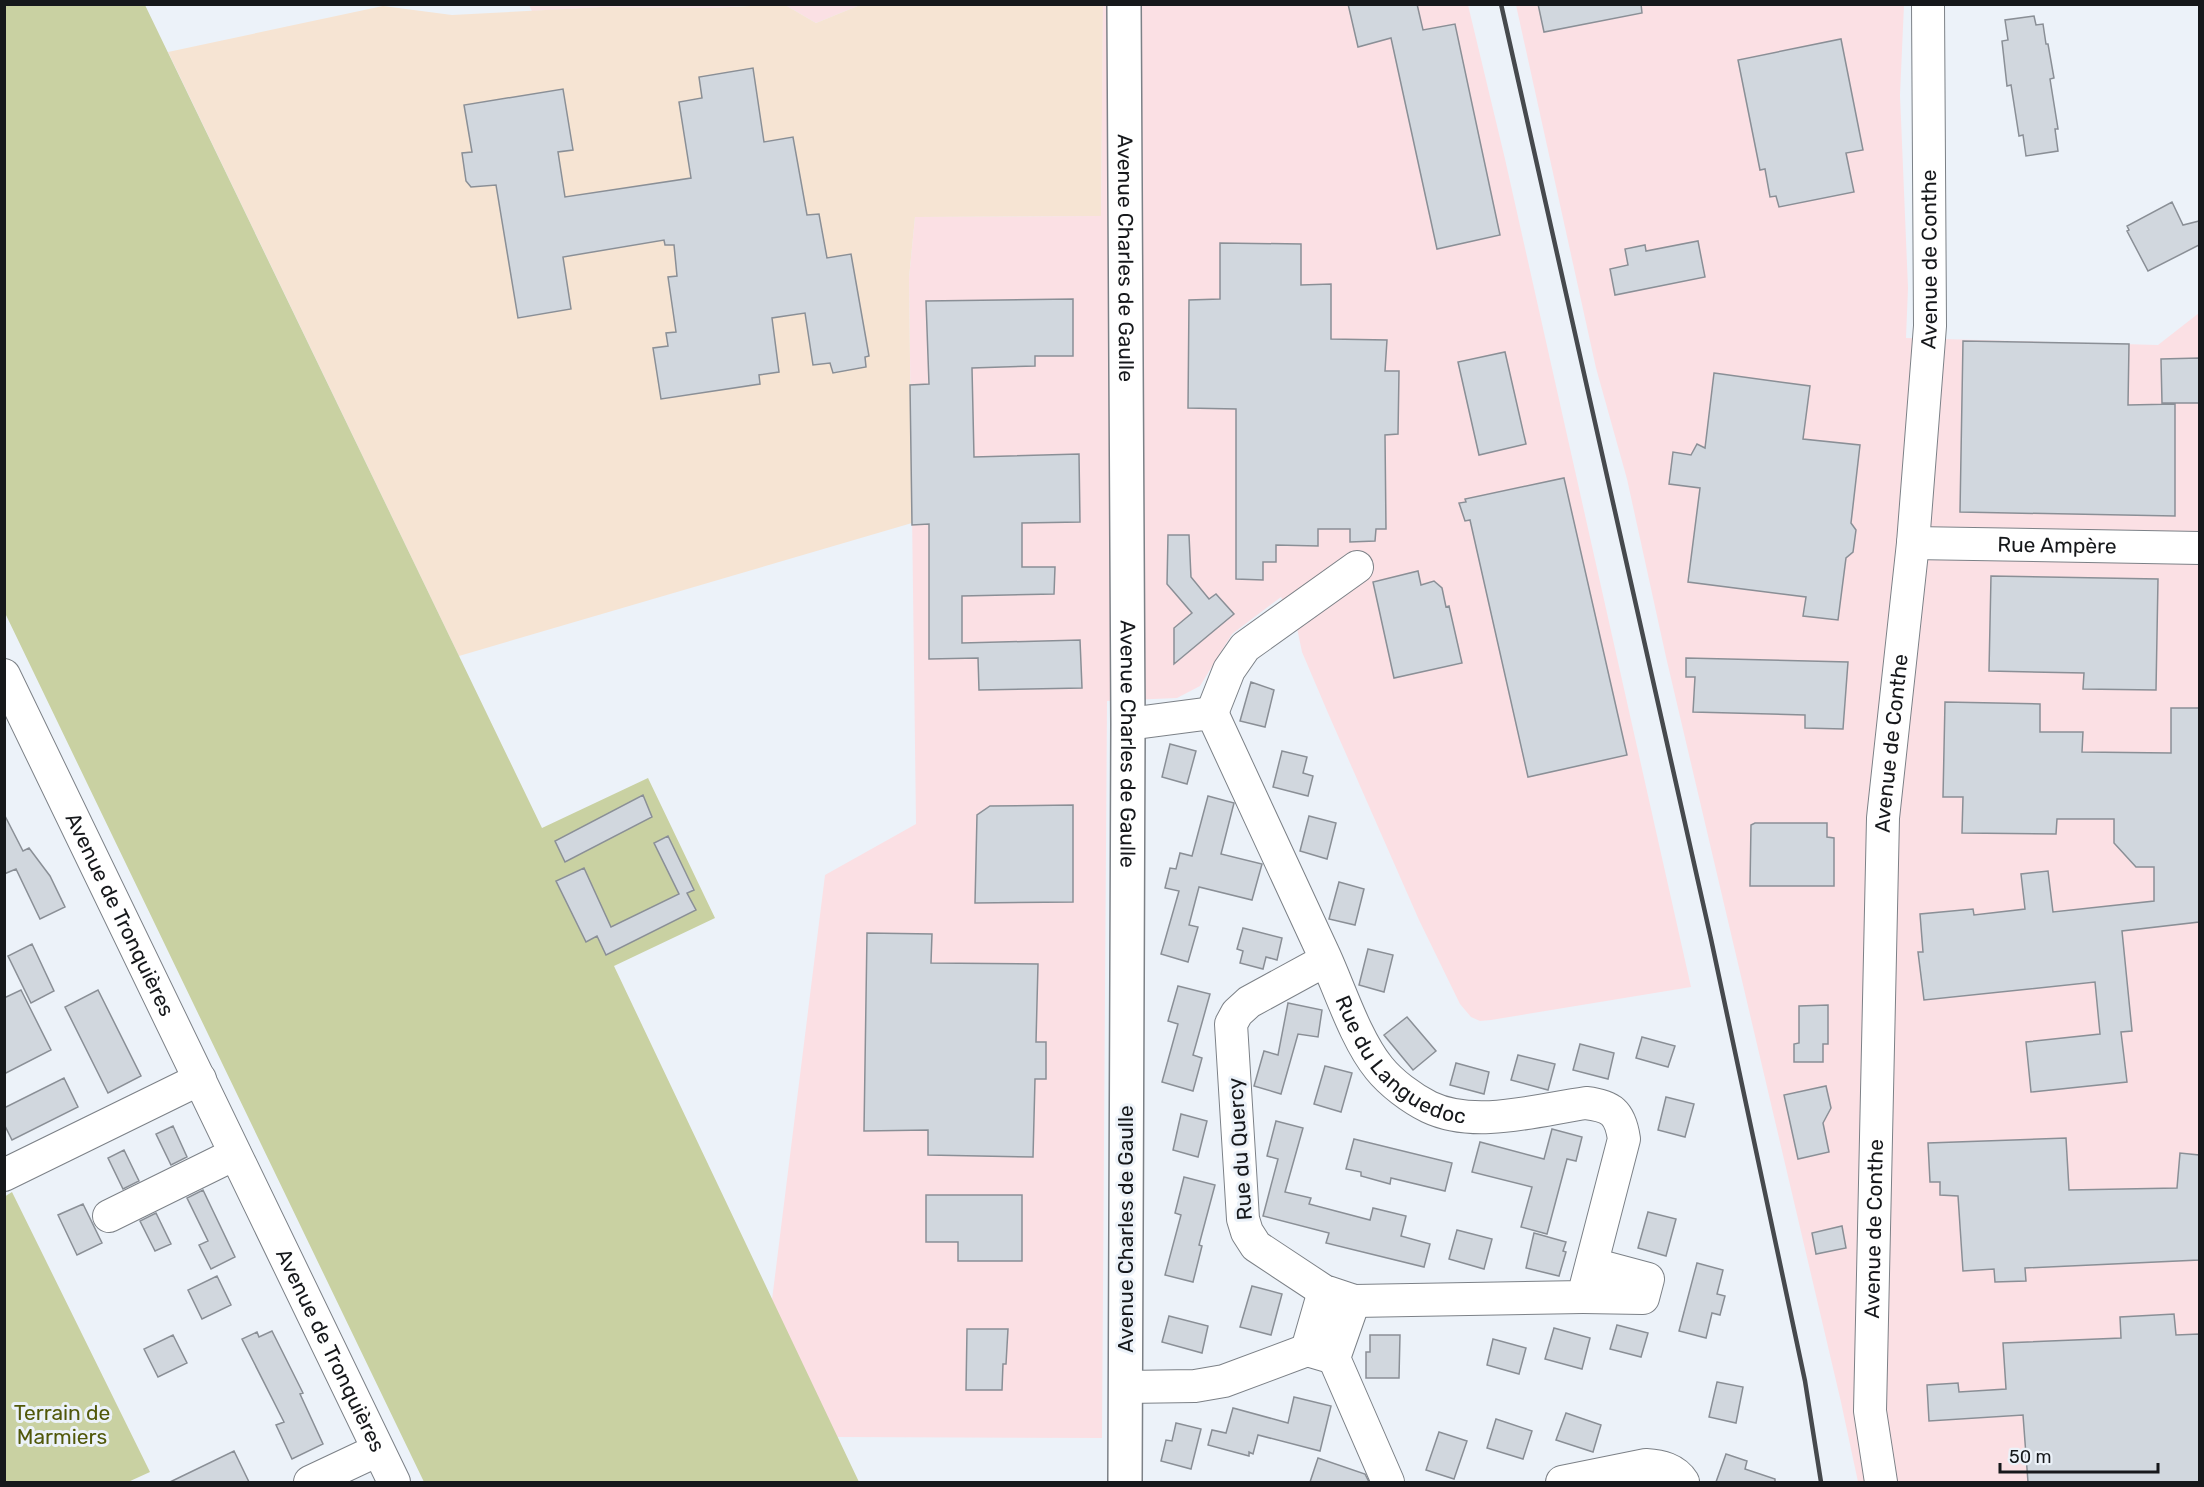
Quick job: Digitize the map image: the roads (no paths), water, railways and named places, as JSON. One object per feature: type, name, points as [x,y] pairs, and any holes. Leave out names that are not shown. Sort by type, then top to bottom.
[{"type":"main road","name":"Avenue Charles de Gaulle","points":[[1124,4],[1128,724],[1125,1482]]},
{"type":"street","name":"Avenue de Conthe","points":[[1881,1482],[1870,1411],[1883,818],[1913,543],[1930,327],[1928,4]]},
{"type":"street","name":"Rue Ampère","points":[[1913,543],[2199,548]]},
{"type":"street","points":[[1128,724],[1212,713],[1229,670],[1245,647],[1357,567]]},
{"type":"street","name":"Avenue de Tronquières","points":[[4,675],[394,1482]]},
{"type":"street","name":"Rue du Languedoc","points":[[1212,713],[1363,1042],[1379,1068],[1403,1090],[1429,1107],[1457,1116],[1484,1118],[1586,1103],[1602,1105],[1614,1112],[1622,1124],[1624,1139],[1583,1297]]},
{"type":"street","name":"Rue du Quercy","points":[[1324,1291],[1256,1246],[1247,1232],[1243,1219],[1231,1024],[1237,1013],[1248,1002],[1326,960]]},
{"type":"street","points":[[4,1175],[200,1079]]},
{"type":"street","points":[[109,1216],[235,1154]]},
{"type":"street","points":[[1388,1482],[1321,1354],[1324,1291],[1354,1301],[1643,1298],[1648,1279],[1592,1264]]},
{"type":"street","points":[[1125,1388],[1195,1386],[1214,1383],[1321,1354],[1354,1301]]},
{"type":"street","points":[[310,1482],[378,1450]]},
{"type":"street","points":[[1562,1482],[1646,1465],[1671,1470],[1683,1482]]},
{"type":"railway","points":[[1501,4],[1711,939],[1805,1381],[1821,1482]]},
{"type":"park label","name":"Terrain de Marmiers","points":[[62,1425]]}]
